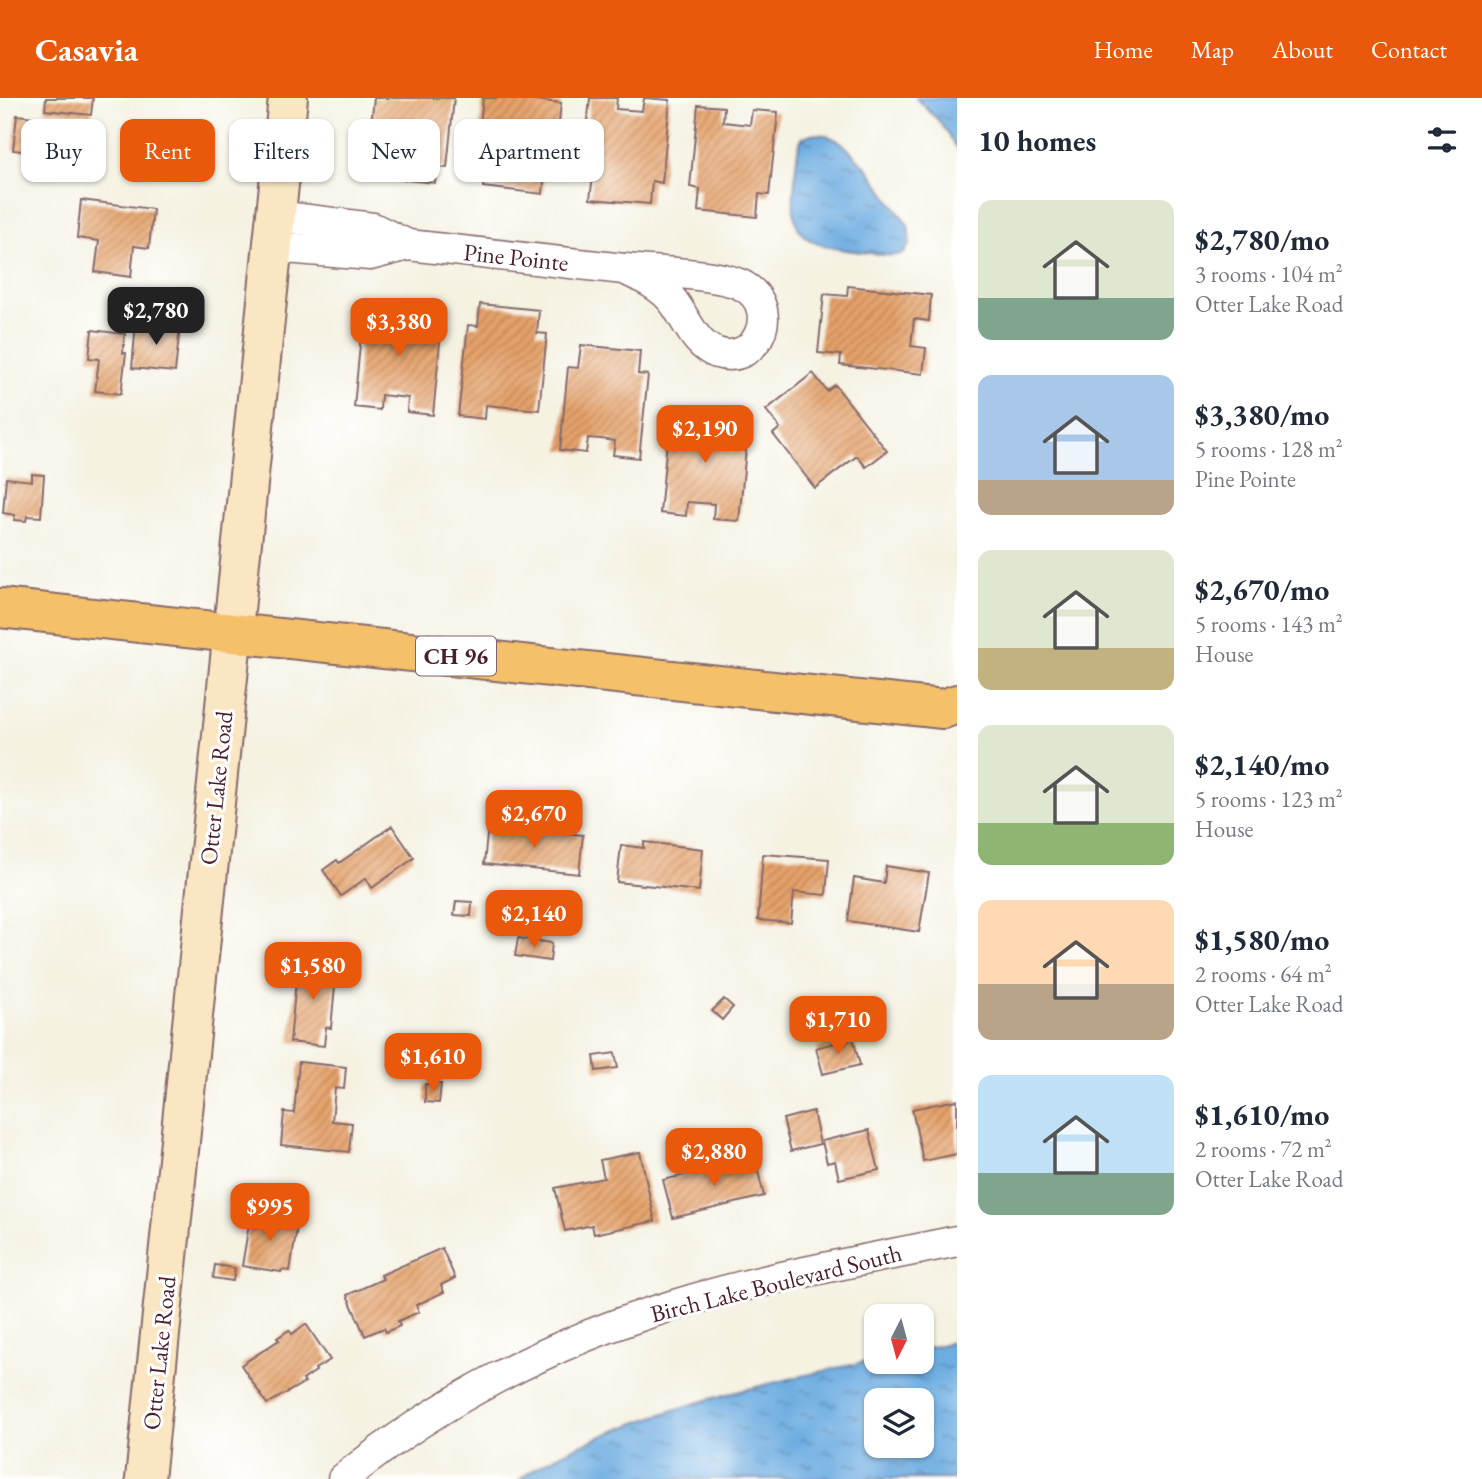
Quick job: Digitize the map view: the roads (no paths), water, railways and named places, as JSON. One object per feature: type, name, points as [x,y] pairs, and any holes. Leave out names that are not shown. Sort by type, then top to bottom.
[{"type":"main road","name":"CH 96","points":[[0,608],[952,711]]},
{"type":"street","name":"Otter Lake Road","points":[[145,1479],[288,98]]},
{"type":"street","name":"Pine Pointe","points":[[274,231],[373,228],[408,244],[624,269]]},
{"type":"street","name":"Birch Lake Boulevard South","points":[[343,1479],[417,1425],[489,1382],[529,1361],[608,1328],[719,1292],[957,1241]]},
{"type":"water","points":[[916,98],[957,98],[957,148],[940,122]]},
{"type":"water","points":[[811,134],[826,135],[841,142],[867,168],[908,225],[910,243],[904,253],[888,255],[826,246],[814,242],[798,228],[794,200],[796,164],[802,138]]},
{"type":"water","points":[[957,1341],[957,1479],[520,1479],[548,1461],[633,1424],[737,1392],[864,1362],[864,1374],[934,1374],[934,1346]]}]
